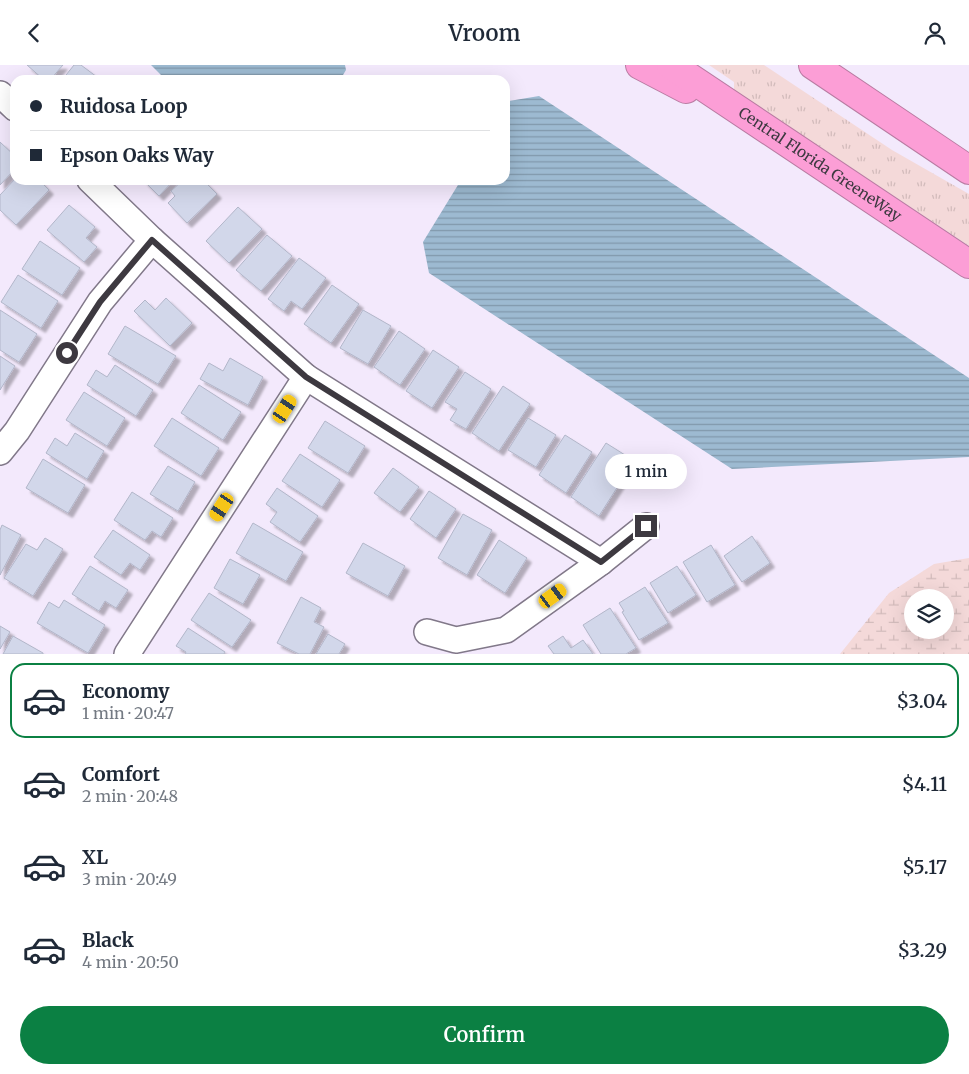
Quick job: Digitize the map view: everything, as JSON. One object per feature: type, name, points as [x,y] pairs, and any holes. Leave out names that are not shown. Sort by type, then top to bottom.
[{"type":"highway","points":[[640,65],[782,139]]},
{"type":"highway","name":"Central Florida GreeneWay","points":[[671,65],[969,264]]},
{"type":"highway","points":[[813,65],[969,170]]},
{"type":"street","points":[[0,94],[10,103]]},
{"type":"street","points":[[95,185],[152,240],[306,377],[601,562]]},
{"type":"street","points":[[0,452],[17,431],[100,302],[152,240]]},
{"type":"street","points":[[127,654],[306,377]]},
{"type":"street","points":[[427,632],[456,640],[506,630],[601,562],[646,526]]},
{"type":"green space","points":[[709,65],[764,65],[892,150],[969,194],[969,246],[734,90],[734,82]]},
{"type":"green space","points":[[969,558],[969,654],[840,654],[889,593],[934,564]]},
{"type":"water","points":[[151,65],[345,65],[346,70],[343,75],[161,75]]},
{"type":"water","points":[[539,96],[969,378],[969,457],[732,469],[429,273],[423,242],[458,185],[510,185],[510,101]]},
{"type":"building","points":[[27,65],[63,65],[54,75],[38,75]]},
{"type":"building","points":[[74,65],[81,65],[94,75],[66,75]]},
{"type":"building","points":[[0,142],[10,151],[10,174],[0,185]]},
{"type":"building","points":[[10,184],[44,185],[49,190],[16,225],[0,210],[0,195]]},
{"type":"building","points":[[148,185],[169,185],[159,196]]},
{"type":"building","points":[[178,185],[208,185],[217,194],[187,223],[168,203],[175,196],[171,191]]},
{"type":"building","points":[[69,205],[95,227],[86,238],[97,247],[84,262],[47,230]]},
{"type":"building","points":[[238,207],[262,229],[229,263],[206,241]]},
{"type":"building","points":[[267,235],[292,256],[261,291],[236,270]]},
{"type":"building","points":[[40,241],[80,268],[62,295],[22,269]]},
{"type":"building","points":[[299,258],[326,278],[302,309],[291,301],[284,311],[268,299]]},
{"type":"building","points":[[18,275],[58,301],[41,328],[1,302]]},
{"type":"building","points":[[332,285],[359,304],[331,343],[304,324]]},
{"type":"building","points":[[166,298],[192,323],[170,346],[134,311],[145,300],[155,310]]},
{"type":"building","points":[[0,310],[37,334],[19,362],[0,350]]},
{"type":"building","points":[[363,310],[391,326],[368,364],[340,348]]},
{"type":"building","points":[[125,326],[176,356],[158,384],[108,354]]},
{"type":"building","points":[[399,331],[425,349],[400,385],[374,367]]},
{"type":"building","points":[[433,350],[459,367],[432,408],[406,391]]},
{"type":"building","points":[[0,356],[15,366],[0,390]]},
{"type":"building","points":[[230,358],[263,377],[248,405],[200,379],[209,363],[223,371]]},
{"type":"building","points":[[115,365],[153,390],[136,416],[87,385],[96,370],[107,377]]},
{"type":"building","points":[[465,372],[491,389],[466,429],[450,420],[457,409],[445,402]]},
{"type":"building","points":[[199,385],[241,412],[223,440],[181,413]]},
{"type":"building","points":[[503,386],[530,404],[499,451],[472,433]]},
{"type":"building","points":[[84,392],[125,418],[107,446],[66,420]]},
{"type":"building","points":[[172,418],[219,448],[201,476],[154,446]]},
{"type":"building","points":[[528,418],[556,435],[536,467],[508,450]]},
{"type":"building","points":[[325,421],[365,446],[348,473],[308,448]]},
{"type":"building","points":[[75,433],[104,451],[87,479],[46,453],[55,438],[67,446]]},
{"type":"building","points":[[565,435],[592,452],[566,493],[539,475]]},
{"type":"building","points":[[606,443],[625,455],[617,466],[627,472],[599,516],[571,497]]},
{"type":"building","points":[[300,454],[340,480],[322,507],[282,481]]},
{"type":"building","points":[[43,459],[85,485],[68,513],[26,488]]},
{"type":"building","points":[[168,466],[195,482],[178,511],[150,494]]},
{"type":"building","points":[[393,468],[419,487],[400,512],[374,493]]},
{"type":"building","points":[[277,488],[318,516],[300,542],[270,522],[277,512],[266,504]]},
{"type":"building","points":[[429,491],[456,509],[436,538],[410,519]]},
{"type":"building","points":[[132,492],[173,518],[161,537],[152,531],[145,540],[114,520]]},
{"type":"building","points":[[463,514],[492,530],[467,575],[438,558]]},
{"type":"building","points":[[253,523],[303,552],[286,581],[236,553]]},
{"type":"building","points":[[2,525],[21,535],[0,575],[0,530]]},
{"type":"building","points":[[113,530],[150,555],[140,570],[130,563],[121,575],[94,557]]},
{"type":"building","points":[[752,536],[770,563],[742,582],[724,556]]},
{"type":"building","points":[[45,538],[63,549],[33,596],[4,578],[26,544],[37,550]]},
{"type":"building","points":[[499,540],[527,558],[505,593],[477,575]]},
{"type":"building","points":[[363,543],[405,566],[388,596],[346,573]]},
{"type":"building","points":[[711,545],[735,585],[707,602],[683,562]]},
{"type":"building","points":[[230,559],[260,575],[243,604],[214,588]]},
{"type":"building","points":[[90,566],[128,590],[116,608],[105,601],[99,611],[72,594]]},
{"type":"building","points":[[677,566],[696,595],[668,613],[650,583]]},
{"type":"building","points":[[645,587],[668,623],[639,640],[622,612],[624,611],[619,603]]},
{"type":"building","points":[[209,593],[251,620],[232,647],[191,620]]},
{"type":"building","points":[[301,597],[321,608],[314,622],[324,627],[310,654],[299,654],[277,643]]},
{"type":"building","points":[[64,600],[105,625],[88,653],[37,623],[49,602],[59,608]]},
{"type":"building","points":[[610,608],[636,648],[626,654],[601,654],[583,625]]},
{"type":"building","points":[[0,626],[10,632],[0,649]]},
{"type":"building","points":[[188,628],[225,652],[224,654],[185,654],[186,652],[176,646]]},
{"type":"building","points":[[328,634],[345,644],[339,654],[316,654]]},
{"type":"building","points":[[13,636],[43,653],[43,654],[3,654]]},
{"type":"building","points":[[563,636],[571,648],[583,640],[593,654],[554,654],[548,646]]},
{"type":"route","points":[[67,353],[100,302],[152,240],[306,377],[601,562],[646,526]]}]
